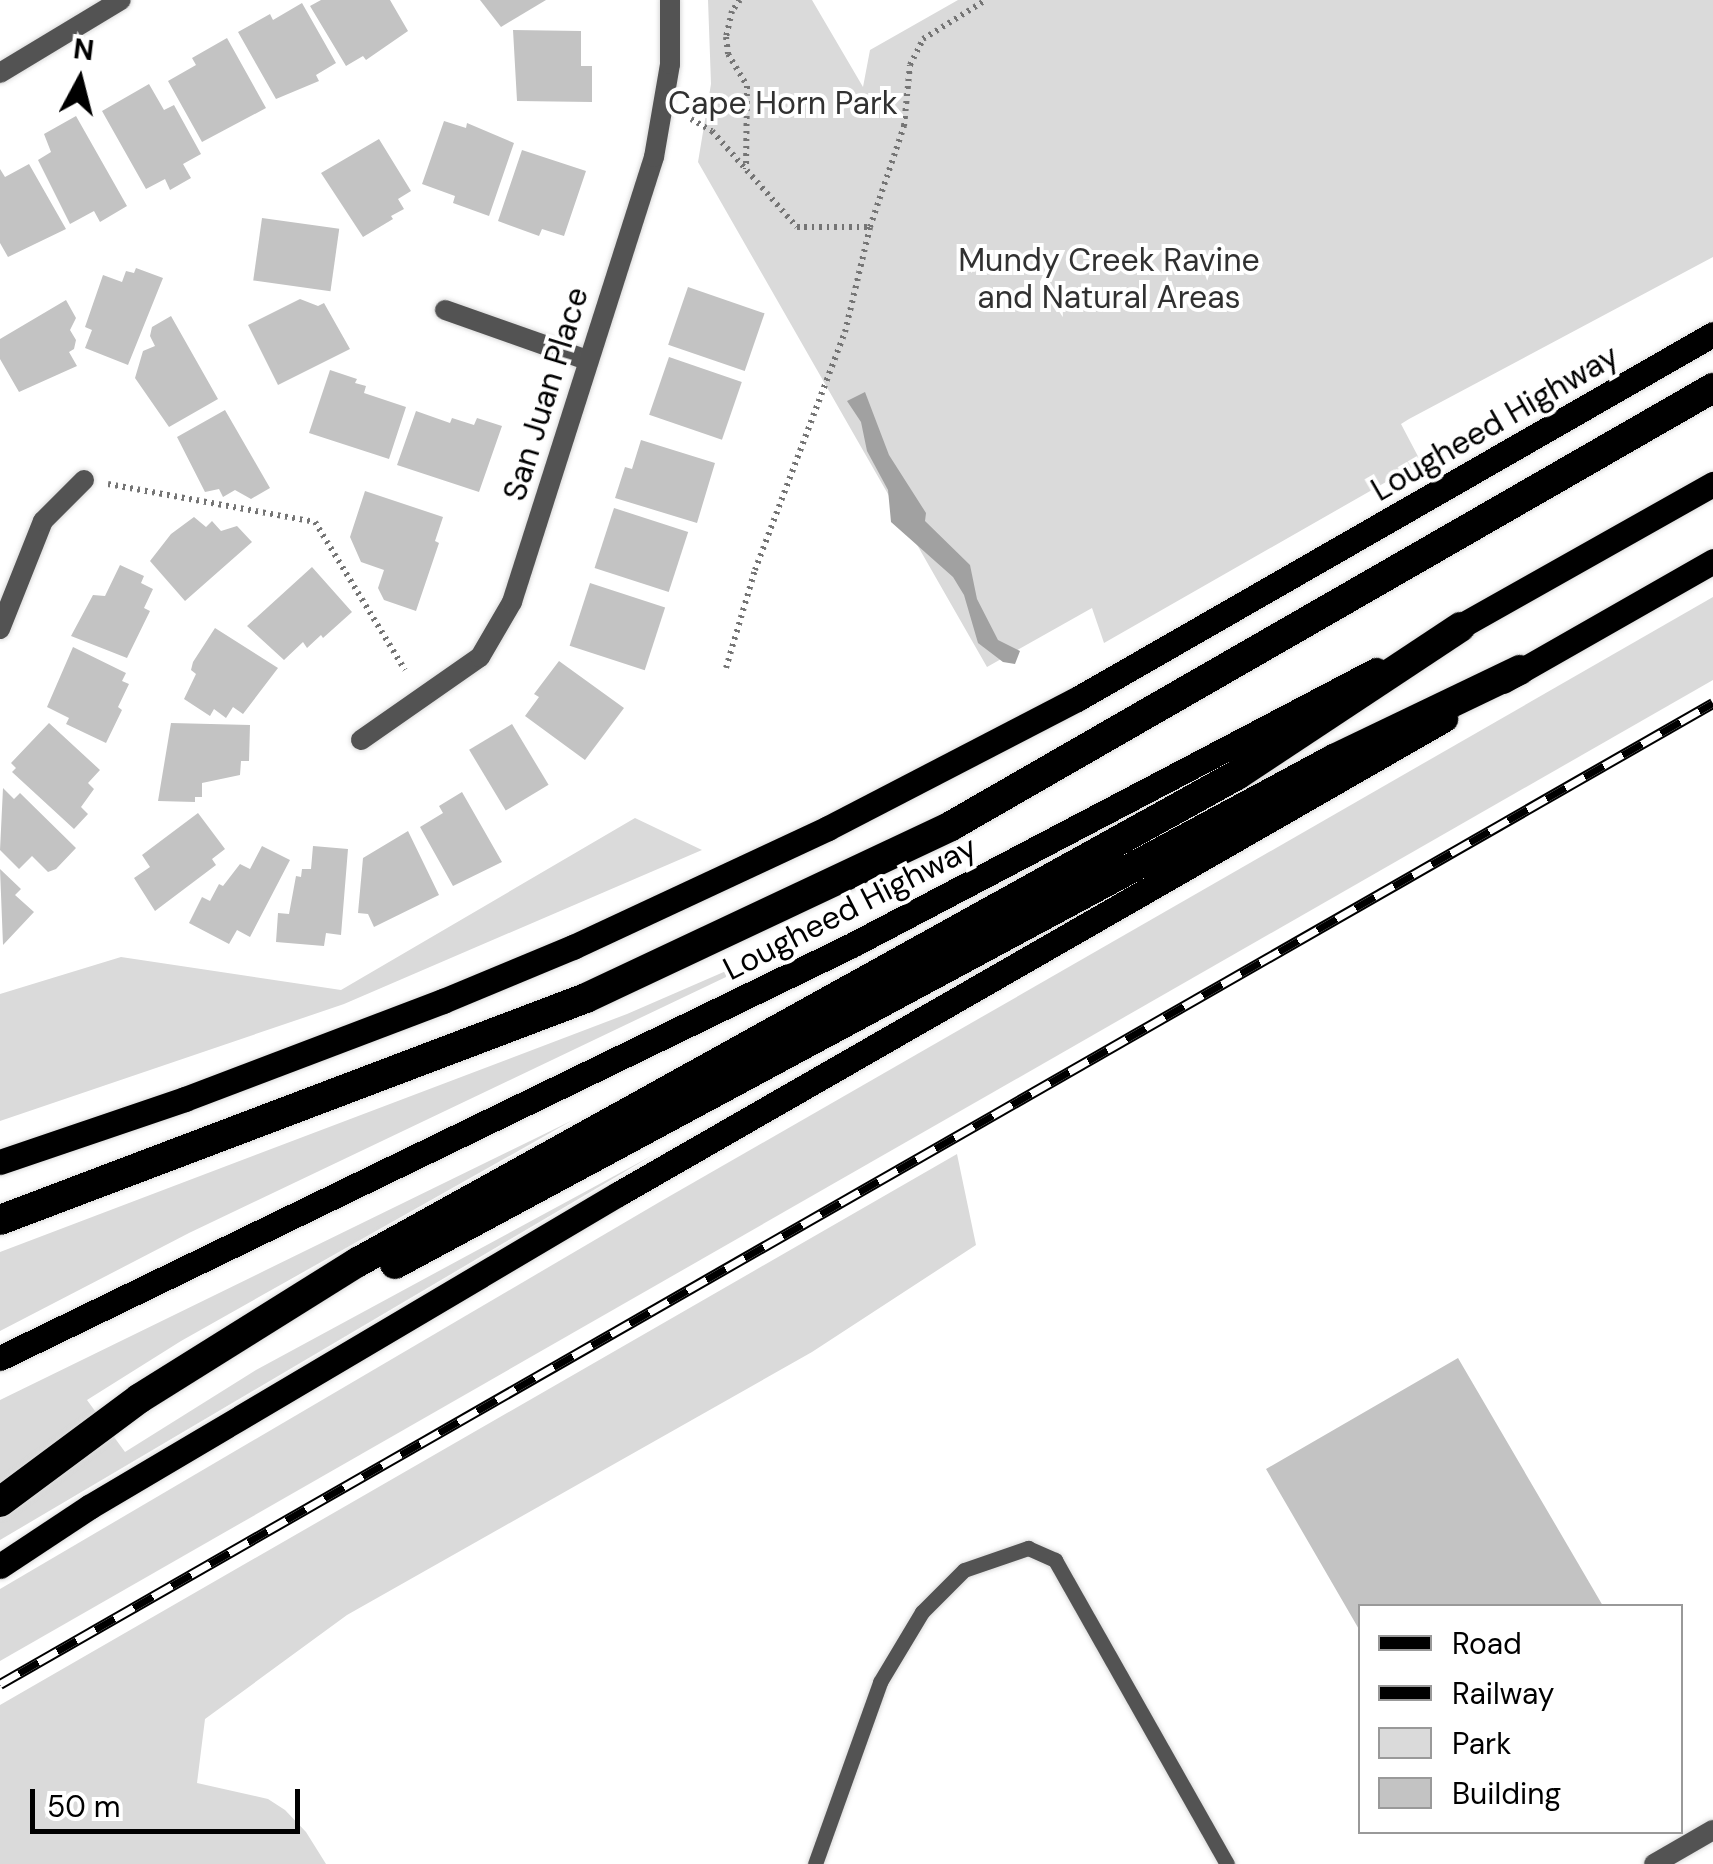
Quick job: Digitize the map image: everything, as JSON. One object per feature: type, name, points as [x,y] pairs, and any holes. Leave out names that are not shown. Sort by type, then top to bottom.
[{"type":"highway","points":[[0,1220],[586,998],[951,826],[1713,388]]},
{"type":"highway","points":[[0,1502],[140,1398],[394,1241],[1237,774],[1461,627]]},
{"type":"highway","points":[[140,1398],[1334,759],[1520,670]]},
{"type":"main road","name":"Lougheed Highway","points":[[0,1162],[184,1099],[443,1001],[573,947],[828,828],[1077,699],[1713,334]]},
{"type":"main road","name":"Lougheed Highway","points":[[0,1358],[148,1282],[834,954],[1461,627],[1713,484]]},
{"type":"main road","points":[[0,1566],[90,1507],[618,1194],[1362,769],[1520,670],[1713,562]]},
{"type":"street","points":[[0,73],[120,0]]},
{"type":"street","name":"San Juan Place","points":[[361,740],[480,657],[512,602],[665,112],[672,32],[670,0]]},
{"type":"street","points":[[445,310],[587,360]]},
{"type":"street","points":[[0,629],[44,521],[84,480]]},
{"type":"street","points":[[1654,1864],[1713,1830]]},
{"type":"lane","points":[[815,1864],[880,1682],[922,1612],[964,1570],[1028,1548],[1055,1560],[1227,1864]]},
{"type":"path","points":[[740,0],[729,19],[726,37],[728,54],[747,86],[746,169]]},
{"type":"path","points":[[726,668],[761,554],[846,332],[870,227],[904,126],[910,66],[923,39],[986,0]]},
{"type":"path","points":[[691,120],[712,131],[797,227],[870,227]]},
{"type":"path","points":[[84,480],[315,522],[405,670]]},
{"type":"green space","name":"Mundy Creek Ravine and Natural Areas","points":[[708,0],[812,0],[863,87],[870,50],[958,0],[1713,0],[1713,257],[1401,424],[1421,462],[1104,643],[1092,608],[987,667],[698,162],[711,84]]},
{"type":"green space","points":[[1713,597],[1713,680],[0,1661],[0,1589],[663,1200]]},
{"type":"green space","points":[[635,818],[702,850],[344,1004],[0,1121],[0,994],[121,957],[341,990]]},
{"type":"green space","points":[[726,971],[726,977],[189,1233],[0,1331],[0,1252],[627,1014]]},
{"type":"green space","points":[[573,1120],[181,1341],[87,1400],[125,1452],[256,1370],[653,1155],[0,1540],[0,1400]]},
{"type":"green space","points":[[957,1154],[976,1245],[812,1352],[347,1615],[205,1719],[197,1783],[268,1799],[306,1832],[326,1864],[0,1864],[0,1705]]},
{"type":"shaded area","points":[[865,392],[889,455],[926,513],[925,521],[970,565],[977,599],[998,640],[1020,651],[1015,664],[1003,662],[978,643],[964,595],[953,577],[891,522],[888,490],[867,451],[861,422],[847,401]]},
{"type":"building","points":[[321,0],[390,0],[408,31],[366,60],[363,56],[346,66],[310,6]]},
{"type":"building","points":[[480,0],[546,0],[501,27]]},
{"type":"building","points":[[302,3],[336,63],[316,75],[319,81],[276,99],[238,32],[270,14],[273,20]]},
{"type":"building","points":[[513,30],[581,31],[581,66],[592,66],[592,102],[517,101]]},
{"type":"building","points":[[227,38],[266,108],[202,142],[168,81],[196,65],[192,58]]},
{"type":"building","points":[[149,84],[164,110],[174,105],[201,154],[183,164],[191,178],[170,190],[165,179],[146,189],[102,111]]},
{"type":"building","points":[[76,116],[127,206],[100,222],[94,211],[70,224],[38,160],[51,152],[44,134]]},
{"type":"building","points":[[444,121],[466,128],[467,123],[514,143],[489,216],[453,203],[455,196],[422,184]]},
{"type":"building","points":[[379,139],[411,191],[398,199],[404,209],[363,237],[321,173]]},
{"type":"building","points":[[522,150],[586,171],[564,236],[542,229],[539,236],[498,221]]},
{"type":"building","points":[[29,164],[66,229],[8,257],[0,243],[0,169],[5,177]]},
{"type":"building","points":[[262,218],[339,229],[330,291],[253,280]]},
{"type":"building","points":[[136,268],[163,278],[128,365],[85,348],[92,330],[85,327],[103,275],[122,282],[126,271],[134,273]]},
{"type":"building","points":[[688,287],[765,313],[745,371],[668,345]]},
{"type":"building","points":[[300,299],[318,306],[324,303],[350,349],[278,385],[248,325]]},
{"type":"building","points":[[66,300],[76,318],[70,330],[76,340],[69,352],[77,366],[19,392],[0,359],[0,339]]},
{"type":"building","points":[[171,316],[218,399],[169,427],[135,378],[143,351],[155,346],[150,336],[152,327]]},
{"type":"building","points":[[669,357],[742,382],[722,440],[649,415]]},
{"type":"building","points":[[330,370],[357,379],[355,383],[366,386],[364,393],[406,407],[389,459],[309,433]]},
{"type":"building","points":[[225,410],[270,488],[251,499],[235,490],[223,497],[219,489],[205,492],[177,437]]},
{"type":"building","points":[[416,411],[450,423],[452,418],[474,425],[477,418],[502,426],[479,492],[397,465]]},
{"type":"building","points":[[641,440],[715,463],[697,523],[615,498],[625,467],[632,469]]},
{"type":"building","points":[[365,491],[443,517],[435,541],[439,543],[416,611],[384,600],[378,588],[384,570],[361,562],[350,537]]},
{"type":"building","points":[[614,508],[688,532],[669,592],[595,568]]},
{"type":"building","points":[[194,517],[206,527],[212,521],[221,531],[237,526],[252,542],[185,601],[150,561],[171,534]]},
{"type":"building","points":[[120,565],[144,576],[141,583],[153,589],[144,608],[150,611],[127,658],[71,636],[93,595],[105,596]]},
{"type":"building","points":[[312,567],[352,612],[323,638],[321,635],[307,648],[303,642],[284,660],[247,626]]},
{"type":"building","points":[[590,583],[665,607],[645,670],[570,646]]},
{"type":"building","points":[[215,628],[278,668],[243,714],[233,707],[226,718],[214,709],[210,716],[184,699],[196,674],[191,670],[193,662]]},
{"type":"building","points":[[73,647],[126,673],[122,681],[129,684],[118,707],[122,710],[106,743],[66,724],[69,718],[47,707]]},
{"type":"building","points":[[559,661],[624,708],[585,760],[525,716],[539,697],[534,694]]},
{"type":"building","points":[[49,723],[100,770],[88,783],[94,789],[81,807],[88,814],[74,829],[12,772],[16,768],[11,763]]},
{"type":"building","points":[[171,723],[250,725],[249,761],[241,761],[240,775],[202,783],[202,797],[195,797],[195,802],[158,801]]},
{"type":"building","points":[[512,724],[549,785],[506,811],[469,750]]},
{"type":"building","points":[[3,788],[14,799],[20,793],[76,848],[56,869],[48,872],[32,856],[19,869],[0,850]]},
{"type":"building","points":[[462,792],[502,862],[453,886],[420,827],[443,813],[439,806]]},
{"type":"building","points":[[198,813],[225,849],[212,859],[216,865],[155,911],[134,878],[150,867],[142,855]]},
{"type":"building","points":[[408,831],[439,895],[374,927],[368,914],[358,913],[363,858]]},
{"type":"building","points":[[262,846],[290,860],[250,937],[237,930],[229,944],[189,923],[202,897],[210,901],[219,884],[223,886],[240,864],[250,869]]},
{"type":"building","points":[[313,846],[348,849],[341,935],[326,933],[324,946],[276,942],[278,913],[289,914],[296,876],[301,877],[302,869],[311,869]]},
{"type":"building","points":[[0,869],[21,889],[15,895],[34,912],[3,945]]},
{"type":"building","points":[[1458,1358],[1602,1604],[1358,1604],[1358,1628],[1266,1469]]},
{"type":"railway","points":[[0,1684],[1713,703]]},
{"type":"park label","name":"Cape Horn Park","points":[[783,103]]}]
